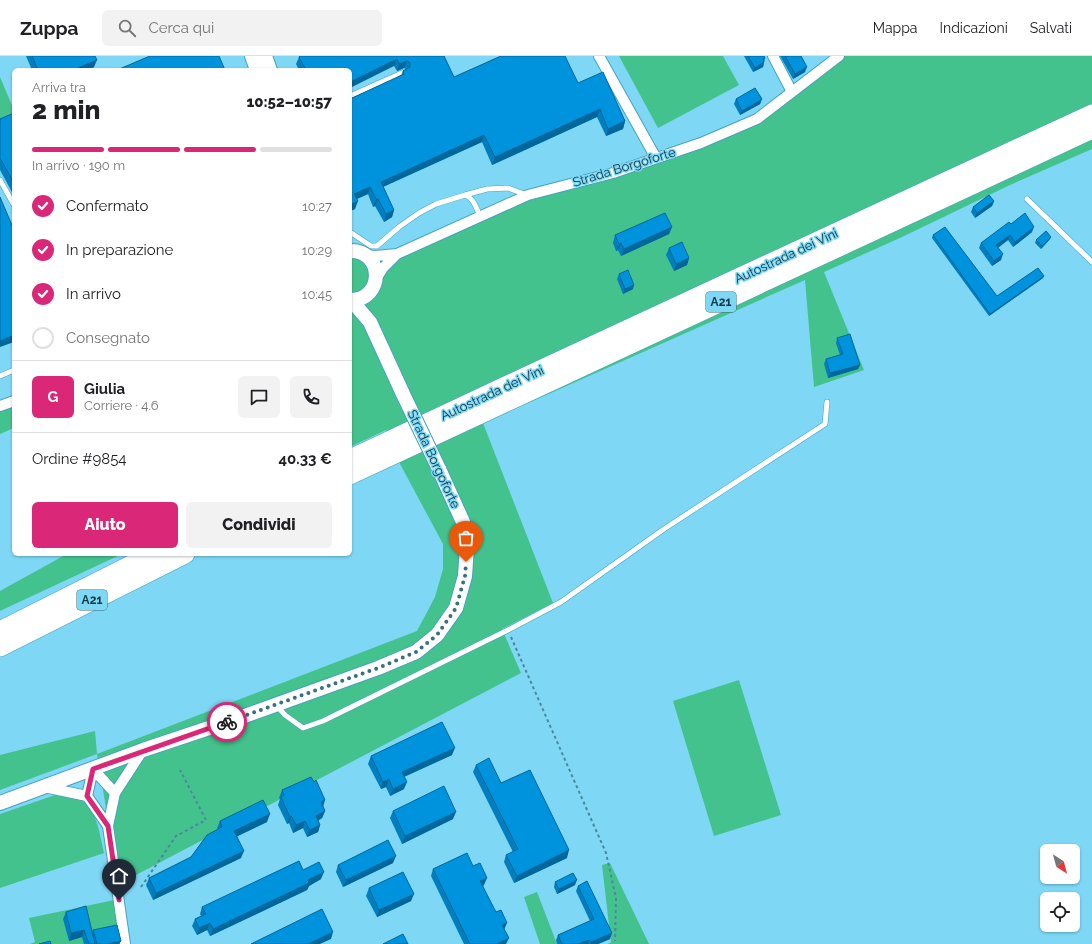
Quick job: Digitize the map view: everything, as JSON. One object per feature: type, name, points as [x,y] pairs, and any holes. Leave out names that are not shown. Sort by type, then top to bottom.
[{"type":"highway","name":"Autostrada dei Vini","points":[[352,458],[1092,114]]},
{"type":"highway","name":"Autostrada dei Vini","points":[[352,474],[1092,130]]},
{"type":"highway","points":[[0,619],[26,608],[92,574],[140,556]]},
{"type":"highway","name":"A21","points":[[0,630],[149,556]]},
{"type":"highway","name":"A21","points":[[0,647],[181,556]]},
{"type":"main road","points":[[258,60],[268,68]]},
{"type":"main road","points":[[355,251],[374,265],[376,272],[376,279],[370,293],[370,322]]},
{"type":"main road","points":[[352,300],[361,298],[370,293]]},
{"type":"main road","points":[[352,302],[370,322]]},
{"type":"main road","name":"Strada Borgoforte","points":[[0,803],[143,750],[276,705],[378,668],[416,652],[437,635],[456,608],[465,576],[467,547],[463,522],[403,394],[390,361],[370,322]]},
{"type":"street","points":[[600,56],[656,158]]},
{"type":"street","points":[[773,56],[792,92]]},
{"type":"street","name":"Strada Borgoforte","points":[[355,251],[375,256],[397,254],[528,195],[613,173],[701,143],[757,119],[839,56]]},
{"type":"street","name":"Strada Borgoforte","points":[[376,279],[383,268],[397,254]]},
{"type":"street","points":[[0,406],[12,402]]},
{"type":"street","points":[[125,944],[108,826],[115,793],[143,750]]},
{"type":"street","points":[[93,769],[115,793]]},
{"type":"street","points":[[87,796],[93,769]]},
{"type":"street","points":[[44,787],[87,796],[108,826]]},
{"type":"lane","points":[[352,95],[404,72]]},
{"type":"lane","points":[[0,180],[12,201]]},
{"type":"lane","points":[[352,233],[371,246],[377,246],[399,227],[436,204],[487,189],[508,188],[528,195]]},
{"type":"lane","points":[[465,195],[470,197],[473,201],[480,216]]},
{"type":"lane","points":[[1027,200],[1092,262]]},
{"type":"lane","points":[[0,376],[12,371]]},
{"type":"lane","points":[[276,705],[285,715],[303,728],[323,721],[508,630],[561,602],[664,529],[825,424],[827,402]]},
{"type":"path","points":[[508,630],[606,853],[616,898],[615,941]]},
{"type":"path","points":[[141,887],[176,836],[206,820],[180,770]]},
{"type":"green space","points":[[619,56],[723,56],[739,85],[658,128]]},
{"type":"green space","points":[[840,56],[1092,56],[1092,149],[1010,185],[902,237],[824,272],[864,370],[814,387],[805,280],[483,423],[553,603],[502,629],[521,673],[115,886],[113,850],[97,754],[417,631],[435,597],[443,569],[443,544],[399,462],[386,430],[352,446],[352,249],[378,254],[423,243],[526,194],[655,156],[757,119]]},
{"type":"green space","points":[[0,77],[12,105],[12,117],[0,122]]},
{"type":"green space","points":[[12,400],[12,429],[0,434],[0,404]]},
{"type":"green space","points":[[63,556],[118,556],[0,611],[0,591]]},
{"type":"green space","points":[[739,680],[781,815],[714,836],[673,701]]},
{"type":"green space","points":[[95,731],[97,754],[0,790],[0,755]]},
{"type":"green space","points":[[58,794],[74,797],[88,806],[96,820],[104,853],[0,888],[0,814]]},
{"type":"green space","points":[[610,863],[649,944],[608,944],[611,942],[602,865]]},
{"type":"green space","points":[[537,892],[557,944],[540,944],[524,897]]},
{"type":"green space","points":[[119,899],[124,944],[30,944],[35,942],[29,918]]},
{"type":"building","points":[[32,56],[95,56],[97,60],[78,68],[37,68]]},
{"type":"building","points":[[150,56],[219,56],[224,68],[122,68]]},
{"type":"building","points":[[444,56],[454,77],[501,56],[565,56],[578,83],[603,72],[625,121],[608,129],[600,109],[495,157],[484,135],[381,182],[394,210],[386,214],[370,187],[354,194],[358,201],[352,204],[352,98],[404,74],[403,71],[410,67],[410,63],[407,61],[399,64],[397,59],[352,81],[352,68],[305,68],[299,57]]},
{"type":"building","points":[[748,56],[764,56],[765,58],[763,59],[764,62],[755,68]]},
{"type":"building","points":[[785,56],[801,56],[807,67],[795,74]]},
{"type":"building","points":[[755,88],[762,99],[742,111],[736,99]]},
{"type":"building","points":[[12,114],[12,179],[0,158],[0,119]]},
{"type":"building","points":[[989,195],[994,201],[977,213],[973,207]]},
{"type":"building","points":[[0,197],[12,225],[12,336],[0,341]]},
{"type":"building","points":[[665,213],[672,227],[624,249],[621,243],[619,244],[615,235]]},
{"type":"building","points":[[1025,213],[1034,227],[1015,242],[1010,235],[996,245],[1003,254],[994,261],[981,243],[1009,222],[1011,224]]},
{"type":"building","points":[[945,227],[997,296],[1038,268],[1044,276],[990,314],[933,235]]},
{"type":"building","points":[[1046,231],[1051,237],[1042,246],[1036,240]]},
{"type":"building","points":[[682,242],[689,258],[676,264],[669,248]]},
{"type":"building","points":[[628,270],[634,285],[625,289],[619,274]]},
{"type":"building","points":[[850,334],[860,365],[830,373],[826,359],[843,354],[837,338]]},
{"type":"building","points":[[442,722],[455,748],[402,772],[407,782],[393,789],[389,779],[383,782],[371,756]]},
{"type":"building","points":[[489,758],[501,783],[530,770],[569,850],[517,876],[506,855],[518,849],[476,765]]},
{"type":"building","points":[[311,777],[314,782],[316,780],[325,800],[321,802],[325,811],[316,816],[320,825],[310,830],[305,821],[296,825],[291,816],[290,817],[281,797],[284,795],[282,790]]},
{"type":"building","points":[[444,786],[456,812],[405,836],[393,811]]},
{"type":"building","points":[[263,800],[270,814],[234,831],[244,851],[156,893],[149,878],[191,857],[207,835],[222,827],[220,821]]},
{"type":"building","points":[[388,840],[396,856],[346,880],[338,865]]},
{"type":"building","points":[[467,853],[473,866],[480,863],[487,878],[480,881],[496,912],[501,910],[507,923],[502,925],[509,938],[497,944],[470,944],[433,869]]},
{"type":"building","points":[[299,861],[303,870],[319,862],[324,872],[308,880],[309,883],[213,929],[210,923],[199,928],[195,919],[206,914],[202,907]]},
{"type":"building","points":[[403,872],[414,894],[379,910],[369,888]]},
{"type":"building","points":[[573,873],[577,880],[559,889],[555,882]]},
{"type":"building","points":[[587,881],[612,933],[591,942],[589,940],[578,944],[562,944],[558,935],[594,919],[578,886]]},
{"type":"building","points":[[86,906],[95,944],[89,944],[84,930],[71,933],[66,912]]},
{"type":"building","points":[[322,909],[333,932],[308,944],[251,944]]},
{"type":"building","points":[[117,925],[121,941],[107,944],[97,944],[93,930]]},
{"type":"building","points":[[403,934],[408,944],[383,944]]},
{"type":"building","points":[[50,941],[51,944],[39,944]]},
{"type":"way so far","points":[[227,722],[378,668],[416,652],[437,635],[456,608],[465,576],[466,562]]},
{"type":"route","points":[[119,900],[108,826],[87,796],[93,769],[143,750],[227,722]]}]
